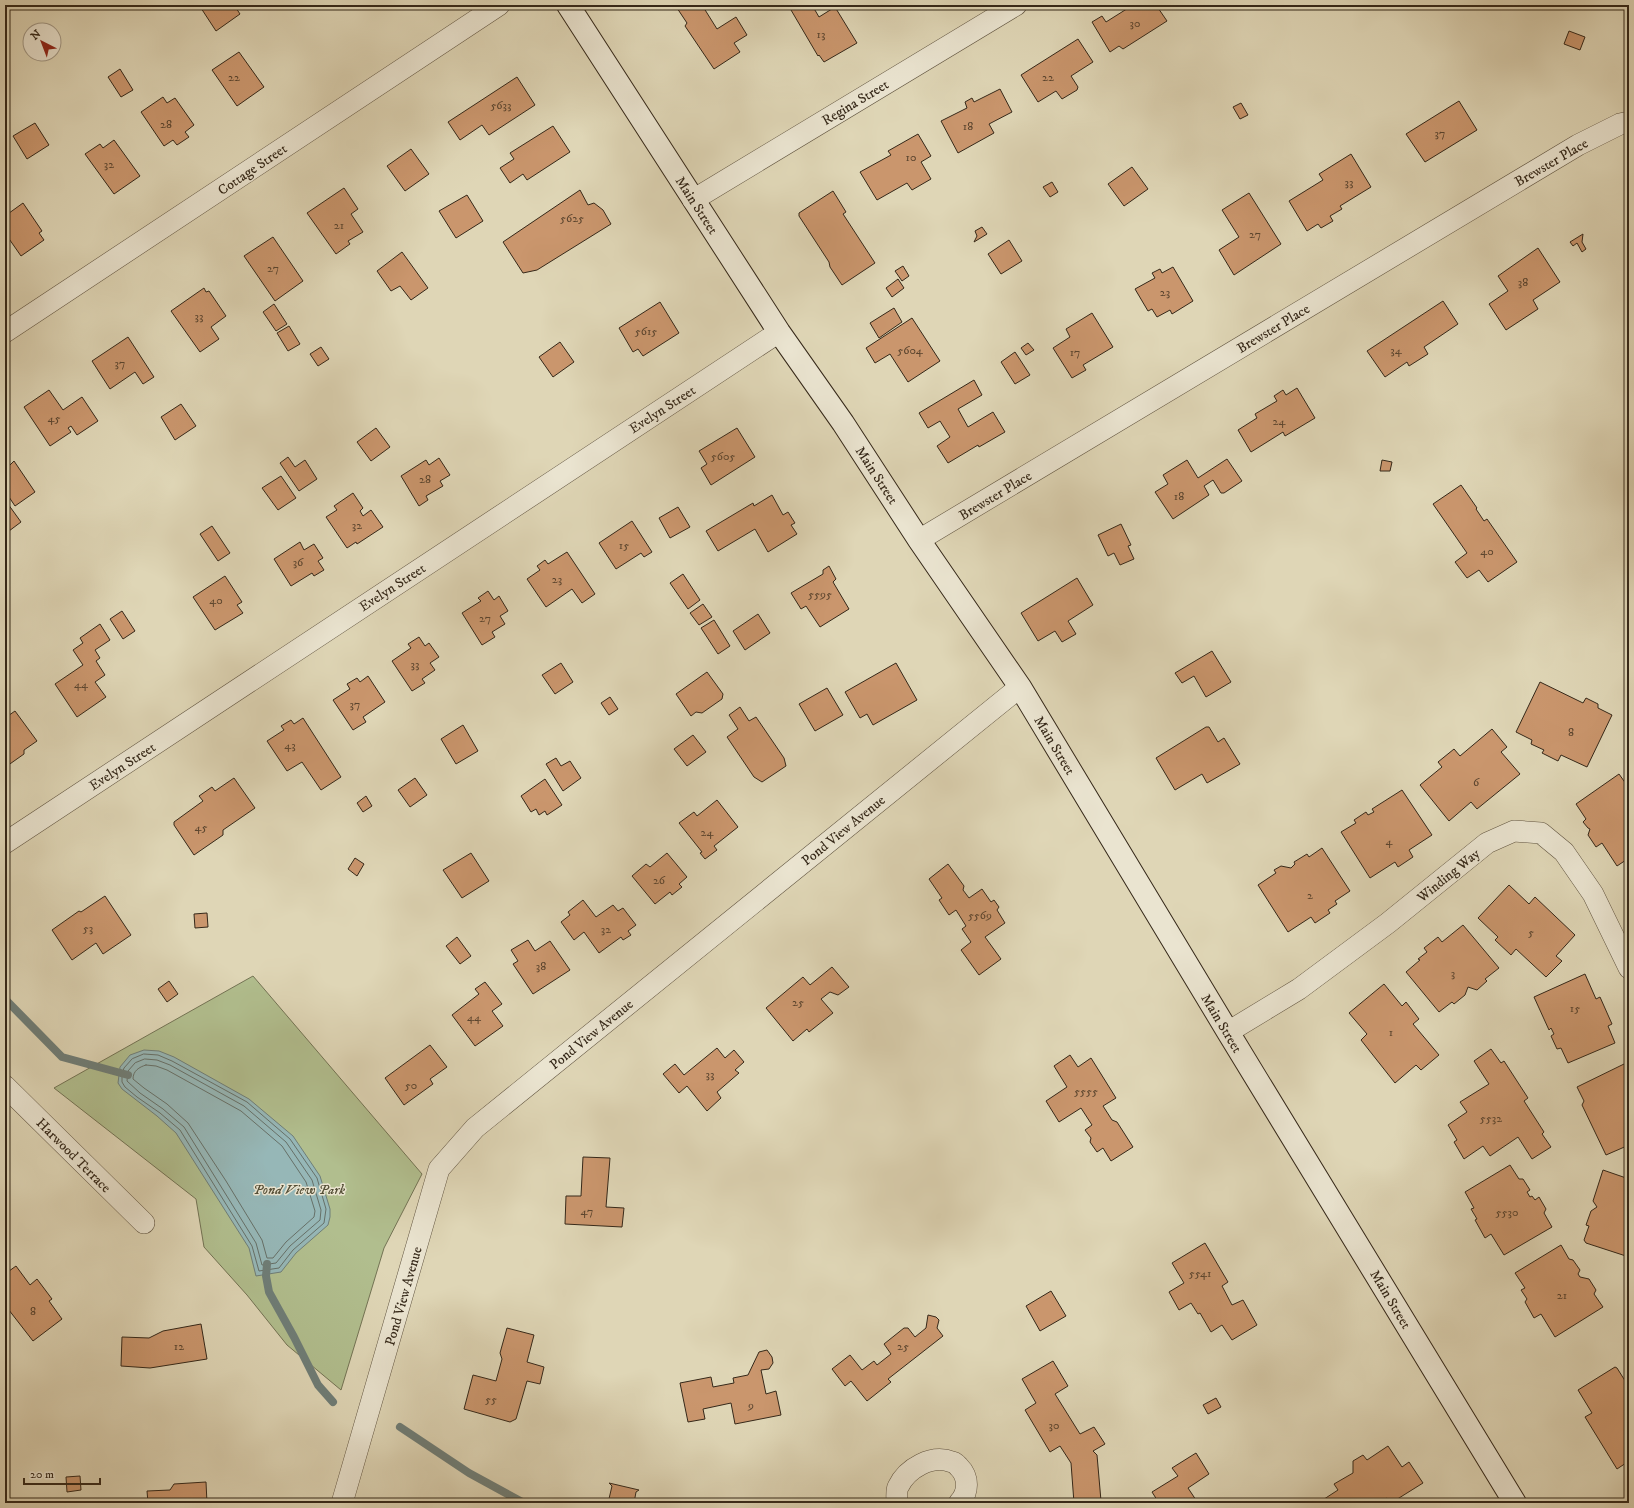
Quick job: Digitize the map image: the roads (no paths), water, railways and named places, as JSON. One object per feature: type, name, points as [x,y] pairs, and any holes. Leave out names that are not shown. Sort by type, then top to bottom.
[{"type":"main road","name":"Main Street","points":[[568,5],[779,332],[843,423],[919,540],[1020,687],[1515,1503]]},
{"type":"street","name":"Cottage Street","points":[[5,332],[499,5]]},
{"type":"street","name":"Regina Street","points":[[693,200],[1016,5]]},
{"type":"street","name":"Brewster Place","points":[[919,540],[1578,144],[1620,124],[1629,122]]},
{"type":"street","name":"Evelyn Street","points":[[5,842],[779,332]]},
{"type":"street","name":"Pond View Avenue","points":[[342,1503],[439,1170],[475,1128],[1020,687]]},
{"type":"street","name":"Winding Way","points":[[1228,1032],[1298,989],[1388,923],[1487,843],[1514,831],[1541,833],[1564,852],[1593,894],[1629,968]]},
{"type":"street","name":"Harwood Terrace","points":[[5,1086],[144,1223]]},
{"type":"street","points":[[897,1503],[898,1488],[908,1474],[922,1463],[937,1459],[953,1462],[964,1472],[967,1484],[964,1498],[959,1503]]},
{"type":"water","points":[[144,1050],[159,1051],[174,1057],[249,1099],[293,1136],[320,1176],[330,1209],[328,1225],[296,1253],[281,1272],[256,1276],[249,1248],[176,1133],[122,1089],[118,1083],[120,1067],[130,1055]]},
{"type":"waterway","points":[[5,999],[62,1057],[128,1075]]},
{"type":"waterway","points":[[267,1264],[266,1276],[269,1292],[318,1385],[333,1402]]},
{"type":"waterway","points":[[400,1427],[469,1473],[524,1503]]},
{"type":"park label","name":"Pond View Park","points":[[299,1189]]}]
